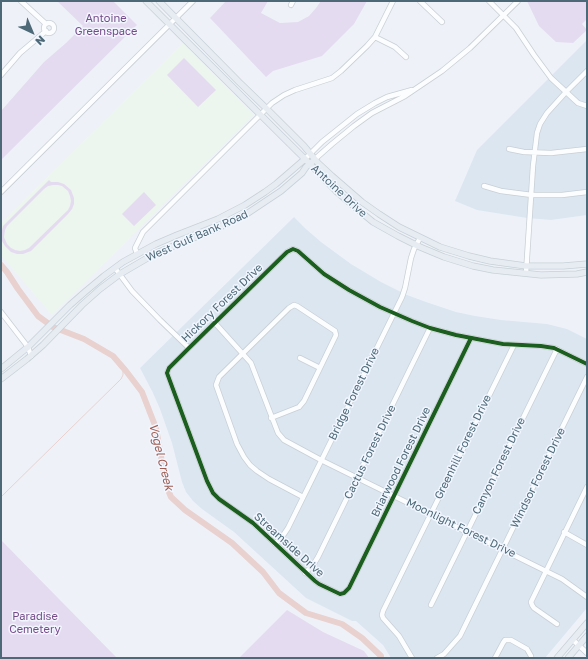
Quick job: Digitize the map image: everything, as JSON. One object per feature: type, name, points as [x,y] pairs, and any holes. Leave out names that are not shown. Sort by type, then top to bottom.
[{"type":"main road","name":"Antoine Drive","points":[[146,1],[337,192],[368,218],[389,231],[444,257],[473,266],[494,270],[541,275],[577,274],[587,272]]},
{"type":"main road","name":"Antoine Drive","points":[[158,1],[331,175],[362,202],[399,227],[440,247],[490,261],[526,266],[563,266],[587,264]]},
{"type":"main road","points":[[189,44],[195,38]]},
{"type":"main road","points":[[207,61],[213,56]]},
{"type":"main road","name":"West Gulf Bank Road","points":[[1,368],[28,347],[67,308],[115,268],[162,241],[218,219],[245,206],[307,161],[315,159]]},
{"type":"main road","name":"West Gulf Bank Road","points":[[1,379],[31,356],[100,289],[120,274],[146,258],[165,249],[234,221],[269,200],[302,173],[307,161]]},
{"type":"main road","points":[[284,178],[289,184]]},
{"type":"main road","points":[[265,192],[269,200]]},
{"type":"main road","points":[[162,241],[165,249]]},
{"type":"main road","points":[[67,308],[72,315]]},
{"type":"main road","points":[[557,658],[587,624]]},
{"type":"main road","points":[[568,658],[587,636]]},
{"type":"street","points":[[1,75],[20,53],[46,31],[51,32],[54,28],[51,23],[46,24],[21,1]]},
{"type":"street","points":[[1,192],[193,1]]},
{"type":"street","points":[[137,254],[135,248],[143,232],[260,115],[284,95],[332,78],[368,46],[375,37],[394,1]]},
{"type":"street","points":[[420,1],[442,22]]},
{"type":"street","points":[[489,1],[521,35],[551,78],[578,103],[587,106]]},
{"type":"street","name":"West Gulf Bank Road","points":[[315,159],[354,126],[419,87],[459,58],[518,1]]},
{"type":"street","points":[[46,24],[44,27],[46,31]]},
{"type":"street","points":[[375,37],[395,47],[406,57]]},
{"type":"street","points":[[526,273],[534,153],[537,133],[540,124],[547,113],[587,71]]},
{"type":"street","name":"West Gulf Bank Road","points":[[307,161],[310,154],[322,142],[374,103],[387,97],[419,87]]},
{"type":"street","points":[[350,120],[354,126]]},
{"type":"street","points":[[509,149],[534,153],[551,153],[587,149]]},
{"type":"street","points":[[484,186],[501,191],[532,195],[562,195],[587,192]]},
{"type":"street","name":"Bridge Forest Drive","points":[[275,544],[288,528],[394,313],[405,289],[411,258],[420,238]]},
{"type":"street","name":"Hickory Forest Drive","points":[[167,373],[169,368],[188,348],[287,252],[293,250],[298,251],[313,265],[336,282],[362,298],[394,313]]},
{"type":"street","points":[[115,268],[140,300],[188,348]]},
{"type":"street","points":[[271,418],[299,407],[302,404],[336,335],[335,331],[300,307],[294,305],[289,308],[219,377],[216,385],[244,457],[254,468],[269,479],[303,497]]},
{"type":"street","points":[[1,312],[28,347],[31,356]]},
{"type":"street","points":[[394,313],[430,328],[471,338],[557,349],[587,364]]},
{"type":"street","name":"Moonlight Forest Drive","points":[[215,323],[251,363],[271,418],[278,433],[284,440],[321,460],[568,582],[587,597]]},
{"type":"street","name":"Cactus Forest Drive","points":[[305,573],[318,557],[430,328]]},
{"type":"street","name":"Briarwood Forest Drive","points":[[344,593],[349,588],[471,338]]},
{"type":"street","name":"Greenhill Forest Drive","points":[[412,658],[399,636],[385,621],[382,614],[430,513],[514,344]]},
{"type":"street","name":"Canyon Forest Drive","points":[[431,605],[557,349]]},
{"type":"street","points":[[300,358],[320,368]]},
{"type":"street","name":"Streamside Drive","points":[[167,373],[207,482],[211,489],[220,499],[253,523],[305,573],[319,584],[340,594],[344,593]]},
{"type":"street","name":"Windsor Forest Drive","points":[[437,658],[444,654],[460,636],[587,377]]},
{"type":"street","points":[[557,624],[534,608],[531,602],[564,532],[585,497],[587,487]]},
{"type":"street","points":[[564,532],[587,545]]},
{"type":"street","points":[[495,658],[502,643],[506,640],[511,640],[527,649],[531,656]]},
{"type":"street","points":[[573,640],[587,653]]},
{"type":"shaded area","points":[[587,40],[587,215],[551,220],[527,218],[477,210],[455,201],[477,150]]},
{"type":"shaded area","points":[[183,43],[254,115],[52,315],[1,255],[1,223]]},
{"type":"shaded area","points":[[294,217],[321,242],[351,264],[381,282],[407,295],[456,312],[475,316],[547,324],[567,329],[587,339],[587,608],[545,658],[391,658],[383,645],[356,621],[352,621],[306,598],[234,532],[202,509],[186,492],[172,443],[160,409],[140,368]]},
{"type":"green space","name":"Antoine Greenspace","points":[[57,1],[113,1],[137,25],[1,160],[1,111],[44,62],[83,26]]},
{"type":"green space","points":[[226,1],[268,1],[261,13],[280,23],[298,22],[309,16],[321,1],[367,1],[354,24],[322,56],[273,71],[266,77],[210,18]]},
{"type":"green space","points":[[527,1],[587,1],[587,19],[582,24],[587,30],[573,43],[556,42],[539,26]]},
{"type":"green space","points":[[184,58],[216,90],[198,107],[167,75]]},
{"type":"green space","points":[[49,180],[51,182],[64,184],[71,190],[74,198],[72,209],[31,251],[23,254],[11,252],[2,241],[1,235],[3,226]],"holes":[[[48,186],[62,186],[68,191],[71,201],[68,210],[29,248],[20,251],[11,248],[7,244],[4,237],[7,226],[44,189]]]},
{"type":"green space","points":[[144,192],[156,205],[134,226],[122,214]]},
{"type":"green space","name":"Paradise Cemetery","points":[[1,540],[117,658],[1,658]]},
{"type":"green space","points":[[287,610],[323,632],[364,651],[369,658],[239,658]]},
{"type":"waterway","name":"Vogel Creek","points":[[1,265],[38,316],[53,327],[84,339],[113,356],[142,392],[156,428],[166,485],[171,497],[185,510],[232,543],[263,572],[279,593],[306,613],[342,624],[362,638],[381,656],[381,658]]},
{"type":"waterway","points":[[1,497],[121,379],[123,371],[117,364],[117,360]]},
{"type":"cycle path","points":[[471,338],[349,588],[344,593],[340,594],[315,581],[253,523],[213,493],[207,481],[167,373],[169,368],[189,348],[287,252],[293,249],[298,251],[324,274],[349,290],[380,307],[412,321],[430,328],[456,335],[503,344],[554,348],[587,364]]}]
